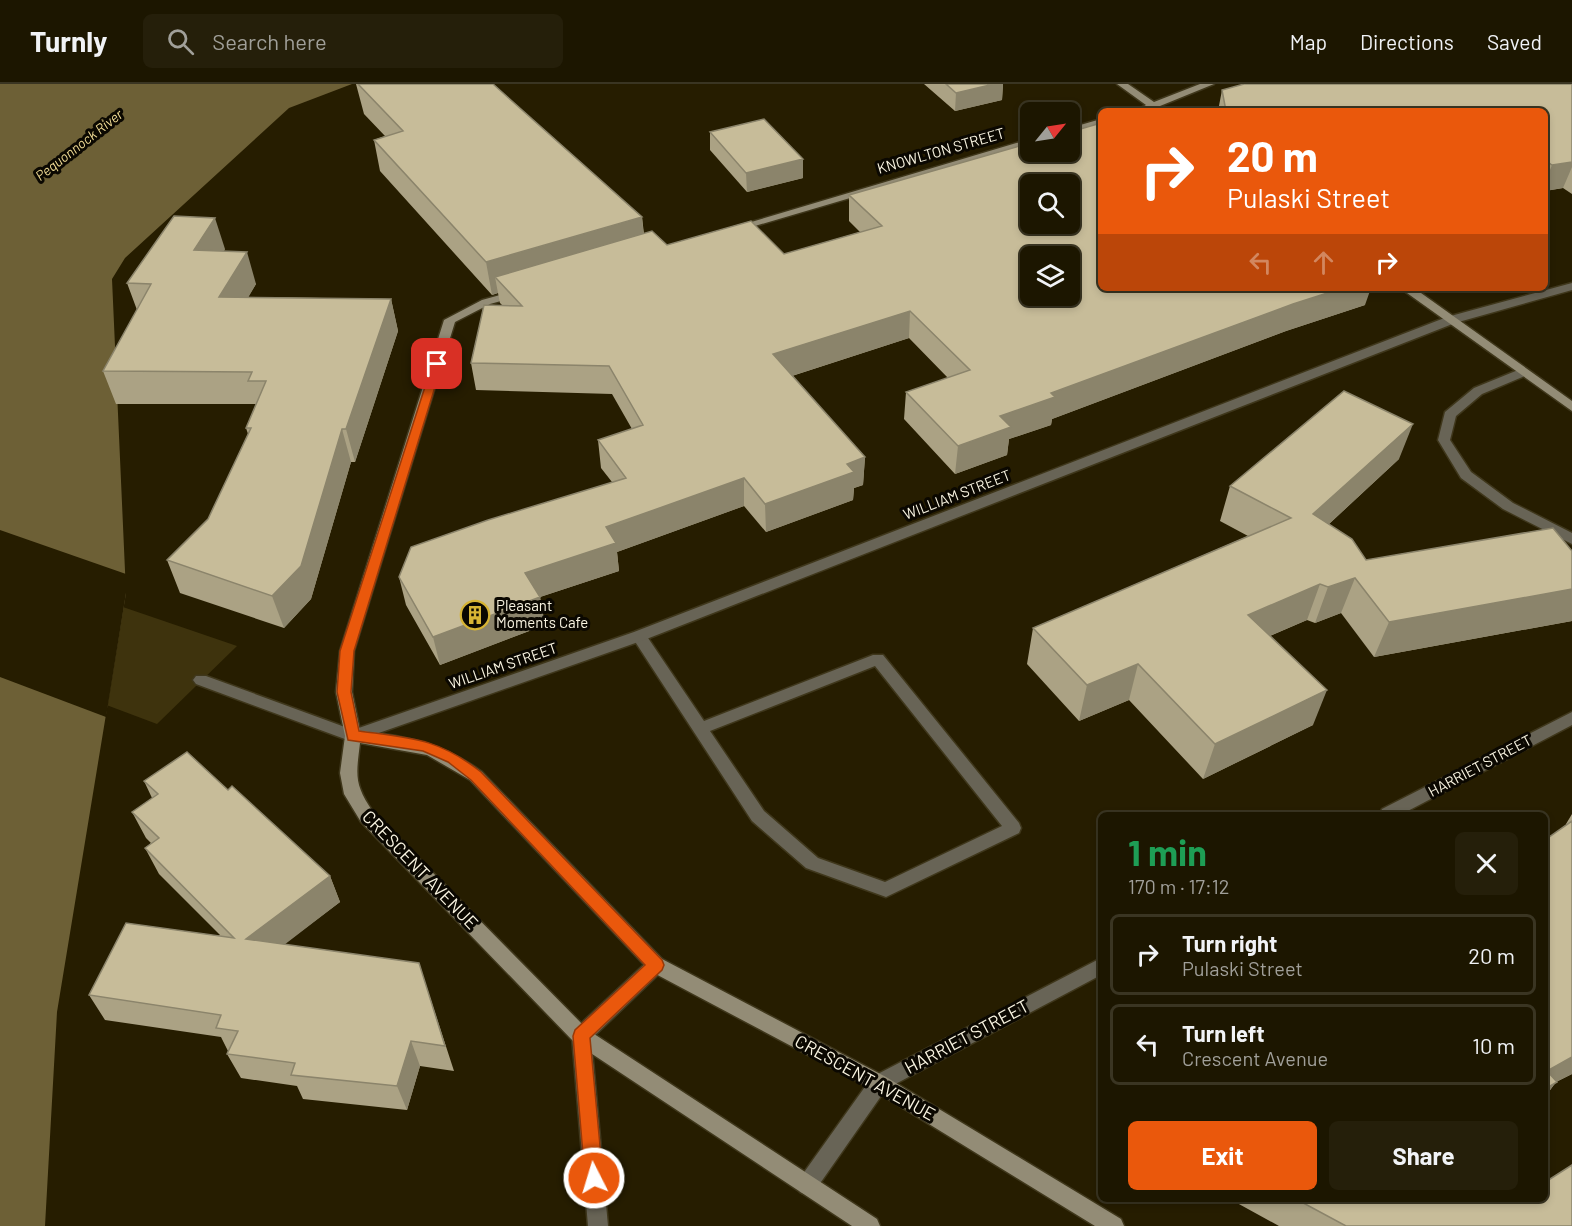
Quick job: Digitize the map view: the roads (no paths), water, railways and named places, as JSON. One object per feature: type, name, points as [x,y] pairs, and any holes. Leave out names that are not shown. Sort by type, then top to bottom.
[{"type":"main road","points":[[1122,84],[1157,108]]},
{"type":"main road","points":[[1160,108],[1209,84]]},
{"type":"main road","points":[[1080,128],[1098,123]]},
{"type":"main road","name":"KNOWLTON STREET","points":[[724,232],[1020,145]]},
{"type":"main road","points":[[353,736],[344,692],[347,651],[450,320],[486,302],[532,289]]},
{"type":"main road","points":[[1410,291],[1572,407]]},
{"type":"main road","name":"CRESCENT AVENUE","points":[[870,1226],[581,1036],[367,817],[352,794],[348,773],[353,736],[426,746],[453,758],[476,776],[656,965],[879,1083],[1114,1226]]},
{"type":"street","name":"WILLIAM STREET","points":[[353,736],[639,636],[1451,320],[1572,286]]},
{"type":"street","points":[[1524,372],[1478,391],[1450,415],[1444,440],[1466,475],[1508,506],[1572,539]]},
{"type":"street","points":[[639,636],[700,729],[758,816],[812,863],[886,890],[1013,828],[878,659],[700,729]]},
{"type":"street","points":[[201,680],[353,736]]},
{"type":"street","name":"HARRIET STREET","points":[[1392,812],[1572,718]]},
{"type":"street","points":[[598,1226],[581,1036],[656,965]]},
{"type":"street","name":"HARRIET STREET","points":[[807,1185],[879,1083],[1098,968]]},
{"type":"water","name":"Pequonnock River","points":[[0,84],[352,84],[289,108],[125,258],[112,279],[126,593],[57,1012],[45,1226],[0,1226]]},
{"type":"place","name":"Pleasant Moments Cafe","points":[[475,615]]}]
